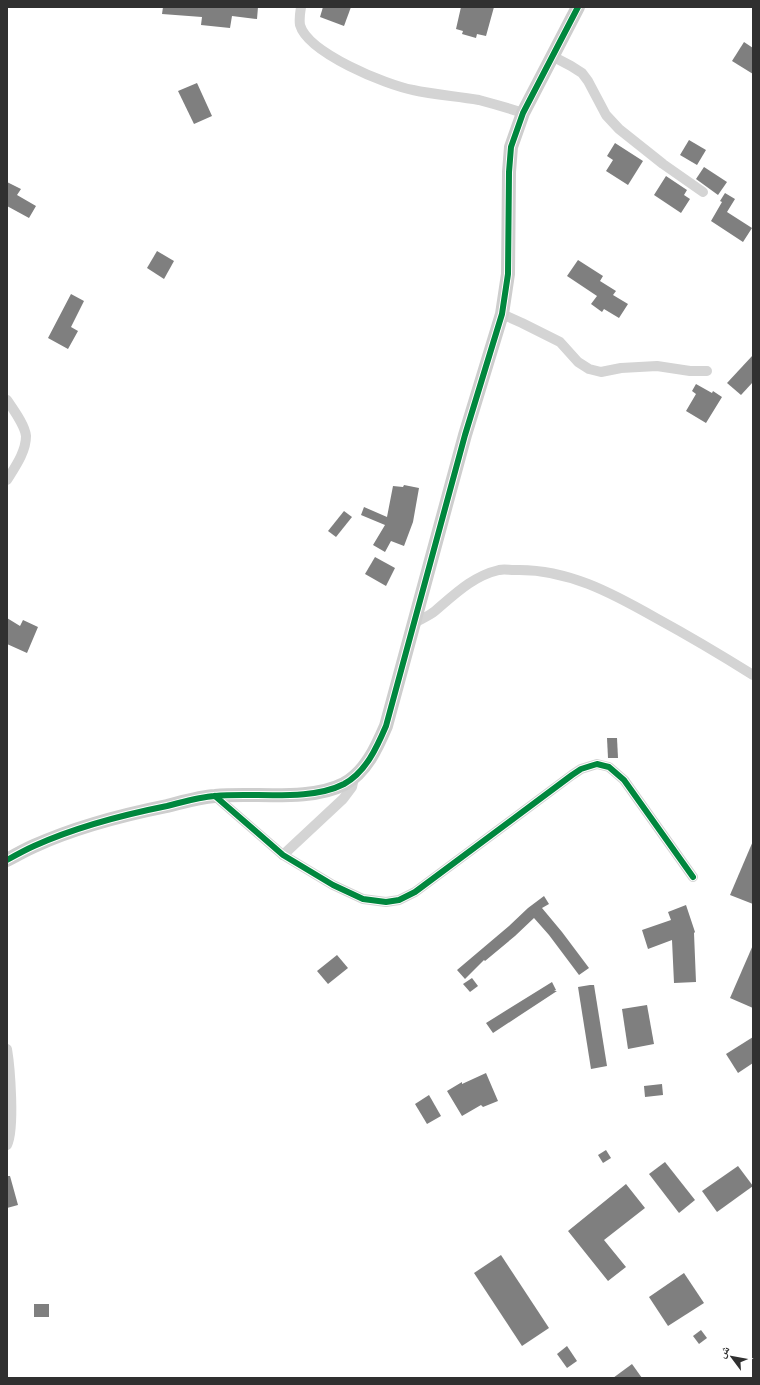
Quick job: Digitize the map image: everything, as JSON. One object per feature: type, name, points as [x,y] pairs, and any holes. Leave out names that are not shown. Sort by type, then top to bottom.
[{"type":"street","points":[[301,7],[300,26],[306,35],[316,45],[347,66],[374,78],[413,90],[478,100],[500,105],[523,113]]},
{"type":"street","points":[[7,860],[33,846],[83,827],[130,814],[215,796],[299,794],[324,791],[354,778],[376,749],[386,726],[465,435],[502,314],[508,274],[509,166],[511,148],[523,113],[578,7]]},
{"type":"street","points":[[552,56],[582,73],[606,114],[619,129],[663,164],[703,192]]},
{"type":"street","points":[[502,314],[560,342],[578,362],[589,369],[601,372],[621,368],[657,366],[690,371],[707,371]]},
{"type":"street","points":[[7,400],[20,421],[26,436],[24,448],[7,480]]},
{"type":"street","points":[[414,623],[434,611],[454,594],[478,578],[500,570],[524,569],[556,573],[590,584],[623,600],[681,631],[753,675]]},
{"type":"street","points":[[215,796],[283,855],[333,885],[363,899],[386,902],[399,900],[415,892],[572,774],[581,769],[597,764],[609,767],[624,780],[693,877]]},
{"type":"street","points":[[283,855],[343,799],[352,787],[354,778]]},
{"type":"street","points":[[7,1049],[9,1059],[11,1120],[9,1141],[7,1145]]},
{"type":"building","points":[[163,7],[258,7],[257,19],[232,16],[230,28],[201,25],[202,17],[162,14]]},
{"type":"building","points":[[323,7],[351,7],[344,26],[320,17]]},
{"type":"building","points":[[461,7],[494,7],[486,36],[477,34],[476,38],[462,34],[463,31],[456,29]]},
{"type":"building","points":[[744,42],[753,48],[753,74],[732,61]]},
{"type":"building","points":[[197,83],[212,116],[194,124],[178,91]]},
{"type":"building","points":[[689,140],[706,150],[697,165],[680,155]]},
{"type":"building","points":[[615,143],[643,161],[628,185],[606,171],[613,160],[607,156]]},
{"type":"building","points":[[704,167],[727,182],[718,195],[696,179]]},
{"type":"building","points":[[666,176],[687,190],[684,195],[690,199],[681,213],[654,195]]},
{"type":"building","points":[[7,182],[21,189],[17,195],[36,206],[29,218],[7,206]]},
{"type":"building","points":[[725,193],[735,199],[727,212],[752,228],[743,242],[711,221],[722,202],[720,201]]},
{"type":"building","points":[[157,251],[174,261],[164,279],[147,268]]},
{"type":"building","points":[[578,260],[603,276],[600,281],[616,291],[613,295],[628,304],[619,318],[604,309],[602,312],[591,304],[597,296],[567,276]]},
{"type":"building","points":[[71,294],[84,301],[71,327],[78,331],[68,349],[48,338]]},
{"type":"building","points":[[753,355],[753,382],[741,395],[727,383]]},
{"type":"building","points":[[696,384],[712,393],[713,391],[722,397],[706,423],[686,411],[696,394],[692,391]]},
{"type":"building","points":[[404,485],[419,488],[413,522],[404,546],[391,541],[385,552],[373,545],[385,525],[361,515],[364,507],[387,517],[393,486],[403,487]]},
{"type":"building","points":[[344,511],[352,517],[336,537],[328,531]]},
{"type":"building","points":[[375,557],[395,568],[386,586],[365,574]]},
{"type":"building","points":[[7,618],[20,626],[23,620],[38,627],[27,653],[7,644]]},
{"type":"building","points":[[607,738],[617,738],[618,758],[608,758]]},
{"type":"building","points":[[753,841],[753,904],[730,895]]},
{"type":"building","points":[[544,896],[549,904],[542,908],[589,968],[579,975],[549,935],[534,918],[515,936],[485,961],[484,960],[465,979],[457,970],[528,908]]},
{"type":"building","points":[[686,905],[695,932],[696,982],[674,983],[672,940],[648,949],[642,930],[671,920],[668,912]]},
{"type":"building","points":[[753,945],[753,1008],[730,998]]},
{"type":"building","points":[[337,955],[348,968],[328,984],[317,971]]},
{"type":"building","points":[[472,978],[478,986],[470,992],[463,984]]},
{"type":"building","points":[[552,982],[556,990],[554,991],[557,991],[493,1033],[486,1023]]},
{"type":"building","points":[[594,985],[607,1066],[591,1069],[578,987]]},
{"type":"building","points":[[647,1005],[654,1044],[628,1049],[622,1009]]},
{"type":"building","points":[[753,1037],[753,1063],[738,1073],[726,1054]]},
{"type":"building","points":[[486,1073],[498,1101],[483,1107],[481,1105],[462,1116],[447,1091],[462,1082],[462,1084]]},
{"type":"building","points":[[662,1084],[663,1095],[645,1097],[644,1086]]},
{"type":"building","points":[[429,1095],[441,1116],[427,1124],[415,1104]]},
{"type":"building","points":[[606,1150],[611,1158],[603,1163],[598,1155]]},
{"type":"building","points":[[665,1162],[695,1200],[679,1213],[649,1174]]},
{"type":"building","points":[[738,1166],[753,1186],[717,1212],[702,1191]]},
{"type":"building","points":[[7,1176],[10,1176],[18,1205],[7,1208]]},
{"type":"building","points":[[626,1184],[645,1208],[604,1240],[626,1267],[608,1281],[568,1231]]},
{"type":"building","points":[[501,1255],[549,1328],[522,1346],[474,1273]]},
{"type":"building","points":[[684,1273],[704,1303],[668,1326],[649,1297]]},
{"type":"building","points":[[34,1304],[49,1304],[49,1317],[34,1317]]},
{"type":"building","points":[[701,1330],[707,1338],[699,1344],[693,1336]]},
{"type":"building","points":[[567,1346],[577,1361],[567,1368],[557,1354]]},
{"type":"building","points":[[632,1364],[642,1378],[613,1378]]},
{"type":"cycle path","points":[[7,860],[50,839],[83,827],[133,813],[197,799],[230,795],[298,795],[330,790],[352,779],[365,766],[379,742],[386,726],[465,435],[502,314],[508,274],[509,172],[511,147],[523,113],[578,7]]},
{"type":"cycle path","points":[[215,796],[283,855],[333,885],[363,899],[386,902],[399,900],[415,892],[572,775],[581,769],[597,764],[609,767],[624,780],[693,877]]}]
